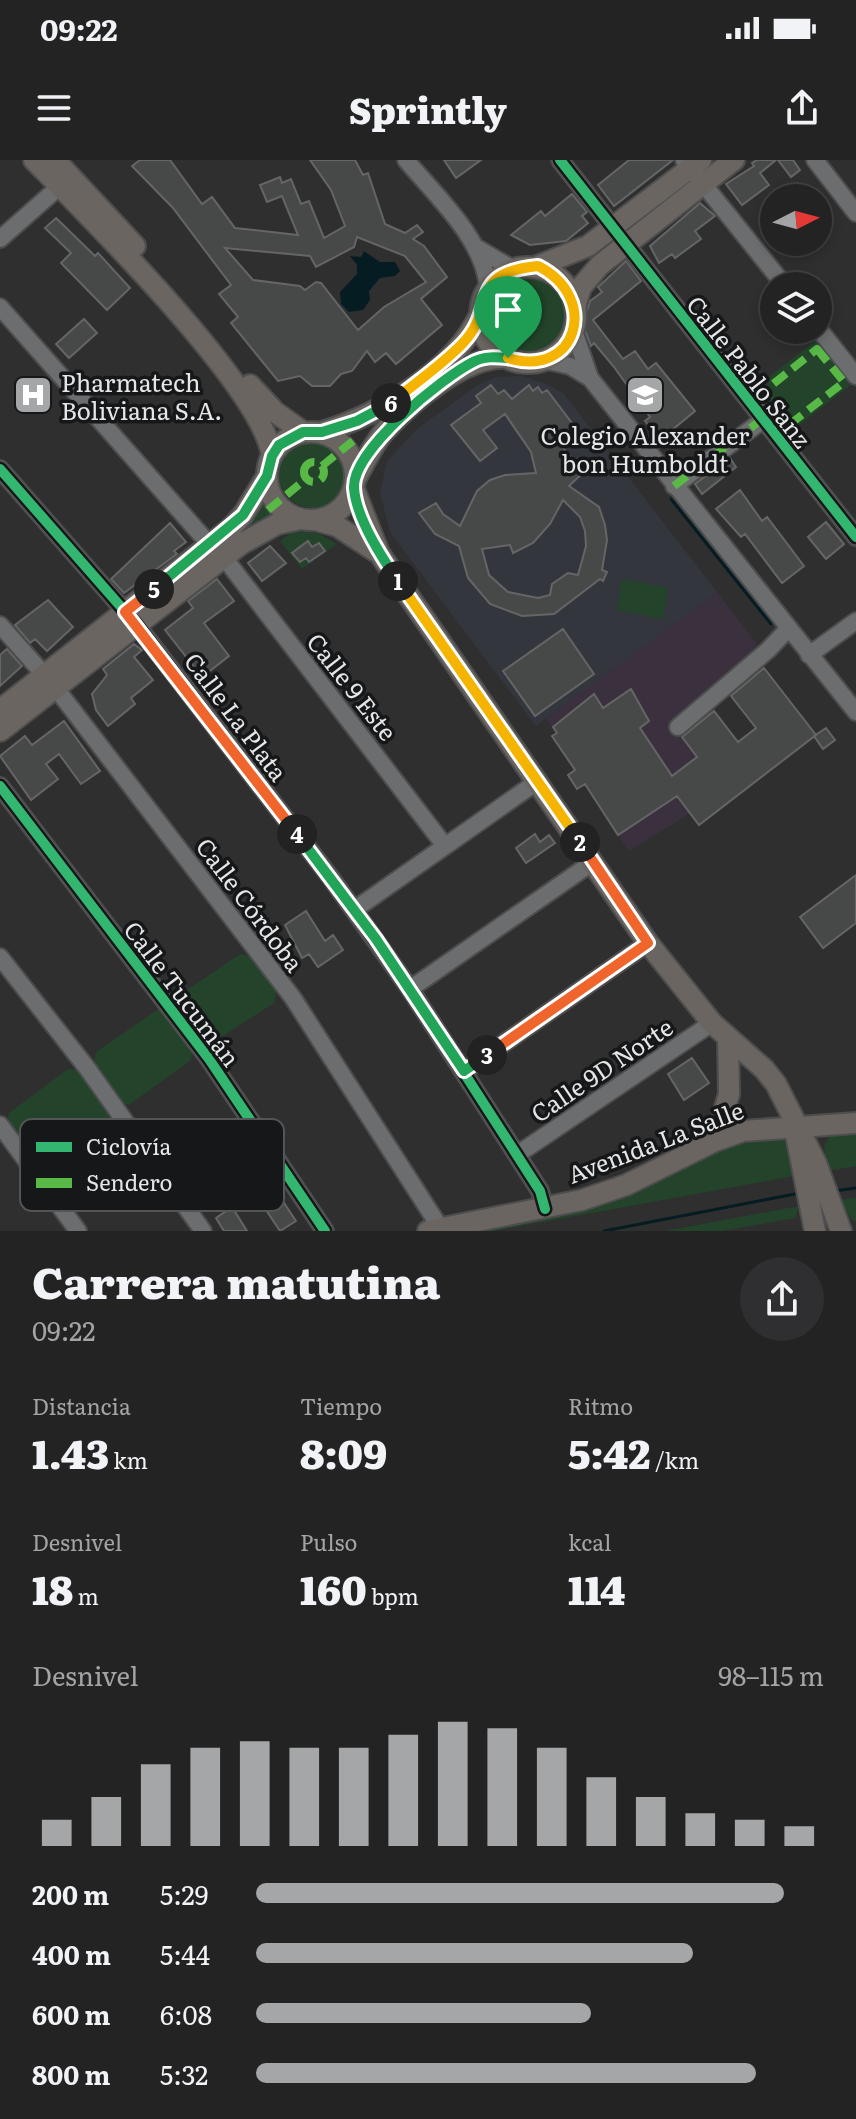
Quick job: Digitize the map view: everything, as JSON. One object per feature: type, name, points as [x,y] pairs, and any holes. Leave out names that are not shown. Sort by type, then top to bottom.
[{"type":"main road","points":[[34,160],[152,285],[249,403],[270,439],[269,466],[276,503],[308,520],[337,526],[379,553]]},
{"type":"main road","points":[[55,160],[118,226],[259,396],[312,432],[334,437],[351,455],[354,485],[379,553],[648,943],[712,1023],[764,1069],[776,1084],[809,1168],[842,1231],[856,1231]]},
{"type":"main road","points":[[216,551],[243,515],[269,466],[290,437],[385,408],[462,344],[480,314],[488,288],[513,269],[538,266],[588,246],[695,168],[734,160]]},
{"type":"main road","points":[[0,731],[50,681],[216,551],[277,524],[308,520],[339,511],[383,433],[450,376],[487,357],[521,362],[544,360],[562,350],[574,331],[575,307],[590,276],[627,245],[695,168]]},
{"type":"main road","points":[[538,266],[559,279],[575,307]]},
{"type":"main road","points":[[480,314],[488,340],[508,358]]},
{"type":"main road","points":[[0,710],[50,681]]},
{"type":"main road","points":[[715,1141],[729,1094],[728,1038]]},
{"type":"main road","name":"Avenida La Salle","points":[[435,1230],[545,1209],[626,1185],[715,1141],[758,1128],[856,1123]]},
{"type":"main road","points":[[809,1168],[813,1222]]},
{"type":"street","points":[[406,160],[473,244],[484,265],[488,288]]},
{"type":"street","name":"Calle Pablo Sanz","points":[[560,160],[856,537]]},
{"type":"street","points":[[815,160],[856,213]]},
{"type":"street","points":[[695,168],[774,272]]},
{"type":"street","points":[[0,239],[60,186]]},
{"type":"street","points":[[473,244],[491,259],[513,269]]},
{"type":"street","name":"Calle 9 Este","points":[[0,307],[216,551],[445,846]]},
{"type":"street","points":[[574,331],[590,378],[856,712]]},
{"type":"street","points":[[831,344],[856,376]]},
{"type":"street","points":[[544,360],[570,366],[590,378]]},
{"type":"street","points":[[674,486],[763,420]]},
{"type":"street","name":"Calle La Plata","points":[[0,469],[131,618],[354,910],[410,989],[518,1154],[540,1191],[545,1209]]},
{"type":"street","points":[[809,655],[856,621]]},
{"type":"street","name":"Calle Córdoba","points":[[0,625],[50,681],[293,998],[435,1230]]},
{"type":"street","points":[[678,727],[788,629]]},
{"type":"street","points":[[354,910],[538,781]]},
{"type":"street","name":"Calle Tucumán","points":[[0,786],[209,1059],[249,1119]]},
{"type":"street","points":[[410,989],[593,862]]},
{"type":"street","points":[[464,1071],[648,943]]},
{"type":"street","points":[[0,957],[123,1119]]},
{"type":"street","name":"Calle 9D Norte","points":[[518,1154],[712,1023]]},
{"type":"street","points":[[0,1125],[20,1152]]},
{"type":"street","name":"Calle Tucumán","points":[[284,1170],[325,1231]]},
{"type":"street","points":[[63,1211],[78,1231]]},
{"type":"street","points":[[189,1211],[203,1231]]},
{"type":"shaded area","points":[[521,376],[547,384],[564,394],[717,592],[536,726],[390,532],[380,493],[387,461],[418,428],[478,385],[496,377]]},
{"type":"shaded area","points":[[717,592],[762,651],[674,727],[697,757],[673,775],[689,796],[690,813],[629,851],[585,785],[577,789],[568,775],[574,770],[552,736],[556,733],[546,718]]},
{"type":"green space","points":[[527,278],[541,281],[554,289],[562,302],[565,316],[562,330],[554,343],[541,351],[527,354],[513,351],[500,343],[492,330],[489,316],[492,302],[500,289],[513,281]]},
{"type":"green space","points":[[811,344],[824,344],[853,383],[786,435],[752,390]]},
{"type":"green space","points":[[314,436],[334,442],[344,452],[350,472],[344,492],[334,502],[314,508],[294,502],[284,492],[278,472],[284,452],[294,442]]},
{"type":"green space","points":[[265,499],[277,515],[244,529]]},
{"type":"green space","points":[[305,531],[319,534],[337,544],[302,569],[280,541],[291,533]]},
{"type":"green space","points":[[622,579],[668,588],[663,619],[617,610]]},
{"type":"green space","points":[[240,954],[251,956],[278,985],[274,1003],[215,1041],[205,1040],[177,1002],[181,994]]},
{"type":"green space","points":[[157,1010],[167,1010],[193,1049],[191,1060],[129,1105],[122,1103],[93,1069],[96,1052]]},
{"type":"green space","points":[[68,1069],[81,1071],[110,1112],[110,1119],[20,1119],[20,1141],[7,1124],[9,1113]]},
{"type":"green space","points":[[856,1130],[856,1166],[828,1171],[824,1146],[831,1135]]},
{"type":"green space","points":[[783,1135],[794,1176],[493,1231],[459,1231],[733,1140]]},
{"type":"green space","points":[[856,1198],[856,1221],[853,1221],[839,1200]]},
{"type":"green space","points":[[799,1206],[795,1218],[721,1231],[665,1231]]},
{"type":"water","points":[[364,251],[380,262],[395,262],[400,271],[395,276],[380,278],[369,291],[370,300],[363,310],[349,312],[341,304],[340,292],[357,274],[357,265],[350,256],[361,257]]},
{"type":"building","points":[[140,160],[170,160],[202,204],[212,197],[235,228],[298,235],[282,196],[267,202],[260,185],[280,177],[282,183],[291,179],[301,204],[309,201],[324,238],[345,226],[331,190],[310,160],[355,160],[363,175],[368,173],[385,224],[405,233],[417,225],[423,232],[413,239],[424,246],[447,277],[421,299],[442,325],[396,364],[386,353],[375,362],[367,351],[352,371],[341,374],[330,386],[312,386],[300,376],[278,381],[231,323],[238,317],[219,294],[231,285],[173,208],[132,166]],"holes":[[[357,237],[405,256],[426,282],[384,307],[358,330],[321,283],[316,282],[305,290],[300,286],[253,280],[225,248],[310,256],[316,267],[354,247]]]},
{"type":"building","points":[[444,160],[481,160],[456,178]]},
{"type":"building","points":[[629,160],[673,160],[614,206],[598,185]]},
{"type":"building","points":[[776,160],[760,173],[768,184],[760,184],[760,192],[742,205],[726,184],[754,166],[752,163]]},
{"type":"building","points":[[778,160],[793,160],[800,170],[791,177]]},
{"type":"building","points":[[572,194],[587,212],[582,216],[588,223],[566,241],[530,245],[511,235],[541,211],[545,216]]},
{"type":"building","points":[[700,203],[715,216],[695,231],[701,239],[675,258],[672,254],[659,263],[650,246]]},
{"type":"building","points":[[56,218],[95,256],[98,253],[130,288],[107,310],[61,263],[71,253],[45,228]]},
{"type":"building","points":[[626,261],[641,281],[593,320],[623,359],[635,351],[648,369],[656,363],[695,411],[660,440],[645,421],[650,417],[614,367],[594,343],[591,346],[583,325],[590,301],[602,292],[598,287]]},
{"type":"building","points":[[84,319],[97,333],[69,358],[56,344]]},
{"type":"building","name":"Pharmatech Boliviana S.A.","points":[[38,379],[50,392],[28,412],[16,399]]},
{"type":"building","points":[[491,385],[498,394],[504,390],[512,399],[529,385],[533,391],[538,387],[542,393],[547,390],[578,431],[561,445],[583,473],[569,486],[599,507],[607,540],[602,570],[607,572],[603,581],[600,579],[554,614],[522,616],[490,604],[468,578],[459,546],[435,534],[419,513],[436,503],[443,514],[460,526],[477,491],[490,480],[505,475],[536,473],[531,452],[505,414],[483,430],[497,448],[480,461],[451,425],[481,403],[476,396]],"holes":[[[563,500],[580,517],[586,546],[578,575],[568,573],[552,584],[550,595],[538,598],[508,592],[489,575],[482,549],[510,545],[513,553],[533,543],[550,524]]]},
{"type":"building","points":[[730,458],[736,467],[702,494],[695,484]]},
{"type":"building","points":[[740,490],[762,521],[767,517],[804,566],[782,583],[745,534],[741,537],[716,509]]},
{"type":"building","points":[[826,522],[844,544],[826,559],[808,537]]},
{"type":"building","points":[[170,523],[186,542],[174,551],[177,554],[124,593],[111,579]]},
{"type":"building","points":[[308,541],[312,547],[319,543],[325,551],[309,562],[306,558],[300,562],[292,553]]},
{"type":"building","points":[[270,546],[286,563],[262,581],[248,563]]},
{"type":"building","points":[[217,579],[234,601],[204,623],[229,656],[202,677],[165,630],[193,608],[188,601]]},
{"type":"building","points":[[48,600],[73,627],[47,651],[35,639],[30,643],[15,625]]},
{"type":"building","points":[[563,629],[594,674],[535,716],[503,671]]},
{"type":"building","points":[[134,644],[142,650],[134,657],[153,680],[131,698],[135,704],[108,726],[96,710],[92,694],[107,675],[103,669]]},
{"type":"building","points":[[7,649],[22,666],[0,686],[0,655]]},
{"type":"building","points":[[764,668],[816,735],[699,825],[677,796],[618,835],[585,784],[577,789],[568,775],[575,770],[552,736],[557,733],[553,727],[594,694],[603,708],[631,689],[649,721],[640,728],[672,776],[697,757],[682,737],[714,711],[738,742],[756,728],[731,696]]},
{"type":"building","points":[[64,721],[100,771],[81,784],[59,754],[46,764],[58,779],[31,800],[0,756],[25,736],[32,745]]},
{"type":"building","points":[[826,728],[835,740],[823,749],[814,736]]},
{"type":"building","points":[[535,834],[540,842],[549,835],[555,843],[526,863],[516,848]]},
{"type":"building","points":[[856,875],[856,923],[823,948],[800,917]]},
{"type":"building","points":[[306,911],[325,941],[333,935],[343,950],[318,967],[309,954],[302,958],[285,925]]},
{"type":"building","points":[[692,1058],[709,1083],[684,1100],[668,1074]]},
{"type":"building","points":[[284,1203],[296,1221],[280,1231],[267,1211],[284,1211]]},
{"type":"building","points":[[226,1211],[234,1211],[247,1231],[224,1231],[216,1218]]},
{"type":"waterway","points":[[671,499],[771,624]]},
{"type":"waterway","points":[[834,1191],[856,1188]]},
{"type":"waterway","points":[[604,1231],[795,1194]]},
{"type":"marked path","points":[[817,349],[844,382],[789,425],[763,392],[817,349]]},
{"type":"marked path","points":[[674,486],[769,414]]},
{"type":"marked path","points":[[322,466],[359,436]]},
{"type":"marked path","points":[[310,462],[318,462],[324,472],[318,482],[310,482],[304,476],[304,468],[310,462]]},
{"type":"marked path","points":[[268,510],[306,479]]},
{"type":"cycle path","points":[[560,160],[856,537]]},
{"type":"cycle path","points":[[0,469],[136,624],[331,878],[410,989],[540,1191],[545,1209]]},
{"type":"cycle path","points":[[0,786],[209,1059],[249,1119]]},
{"type":"cycle path","points":[[284,1170],[325,1231]]},
{"type":"place","name":"Pharmatech Boliviana S.A.","points":[[33,395]]},
{"type":"place","name":"Colegio Alexander bon Humboldt","points":[[645,395]]},
{"type":"route","points":[[538,266],[567,287],[575,307],[574,331],[562,350],[554,356],[533,362],[508,358],[487,357],[474,361],[450,376],[395,421],[374,445],[355,480],[354,489],[367,530],[379,553],[648,943],[464,1071],[376,939],[331,878],[125,612],[231,528],[243,515],[267,476],[268,466],[279,445],[290,437],[333,429],[385,408],[471,334],[480,314],[482,300],[495,280],[513,269],[538,266]]}]
